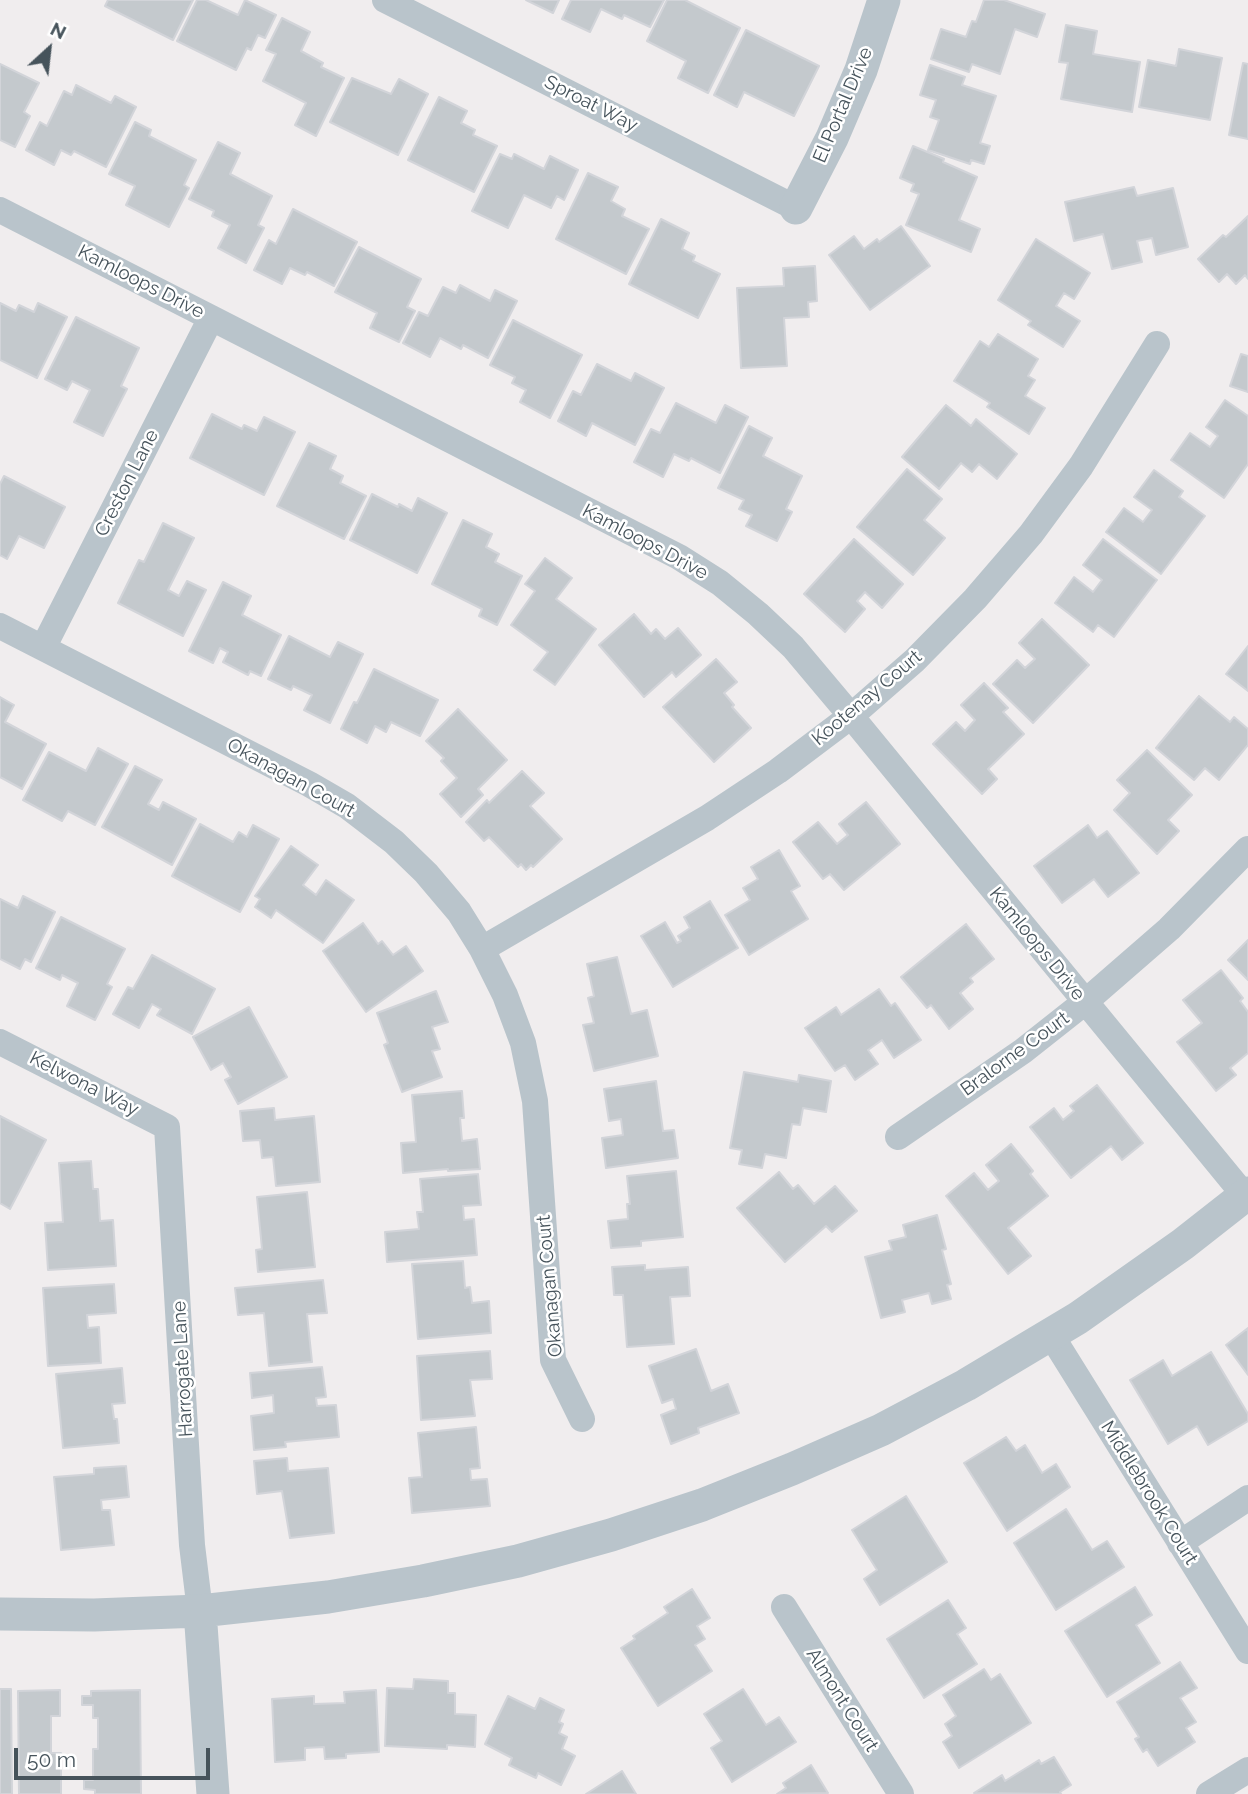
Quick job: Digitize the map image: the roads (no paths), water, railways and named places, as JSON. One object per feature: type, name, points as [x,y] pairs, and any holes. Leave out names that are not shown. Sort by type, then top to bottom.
[{"type":"street","name":"Sproat Way","points":[[385,0],[796,208]]},
{"type":"street","name":"El Portal Drive","points":[[796,208],[832,138],[861,70],[884,0]]},
{"type":"street","name":"Kamloops Drive","points":[[0,210],[678,558],[720,583],[767,622],[793,648],[1246,1195]]},
{"type":"street","name":"Creston Lane","points":[[43,648],[211,318]]},
{"type":"street","name":"Kootenay Court","points":[[482,948],[707,818],[778,771],[850,716],[915,660],[975,599],[1031,534],[1082,466],[1157,344]]},
{"type":"street","name":"Okanagan Court","points":[[0,626],[347,806],[394,842],[426,873],[459,912],[482,948],[505,995],[523,1044],[535,1101],[553,1360],[582,1419]]},
{"type":"street","name":"Bralorne Court","points":[[898,1136],[1023,1051],[1085,1002],[1169,929],[1248,849]]},
{"type":"street","name":"Kelwona Way","points":[[0,1042],[167,1127]]},
{"type":"street","name":"Harrogate Lane","points":[[167,1127],[192,1545],[200,1611]]},
{"type":"street","points":[[0,1614],[94,1615],[200,1611],[328,1597],[518,1561],[611,1535],[727,1495],[792,1469],[880,1430],[966,1385],[1051,1335],[1184,1244],[1246,1195]]},
{"type":"street","name":"Middlebrook Court","points":[[1051,1335],[1248,1651]]},
{"type":"street","points":[[1180,1543],[1248,1498]]},
{"type":"street","name":"Almont Court","points":[[784,1607],[901,1794]]},
{"type":"street","points":[[200,1611],[213,1794]]},
{"type":"street","points":[[1209,1794],[1248,1770]]}]
